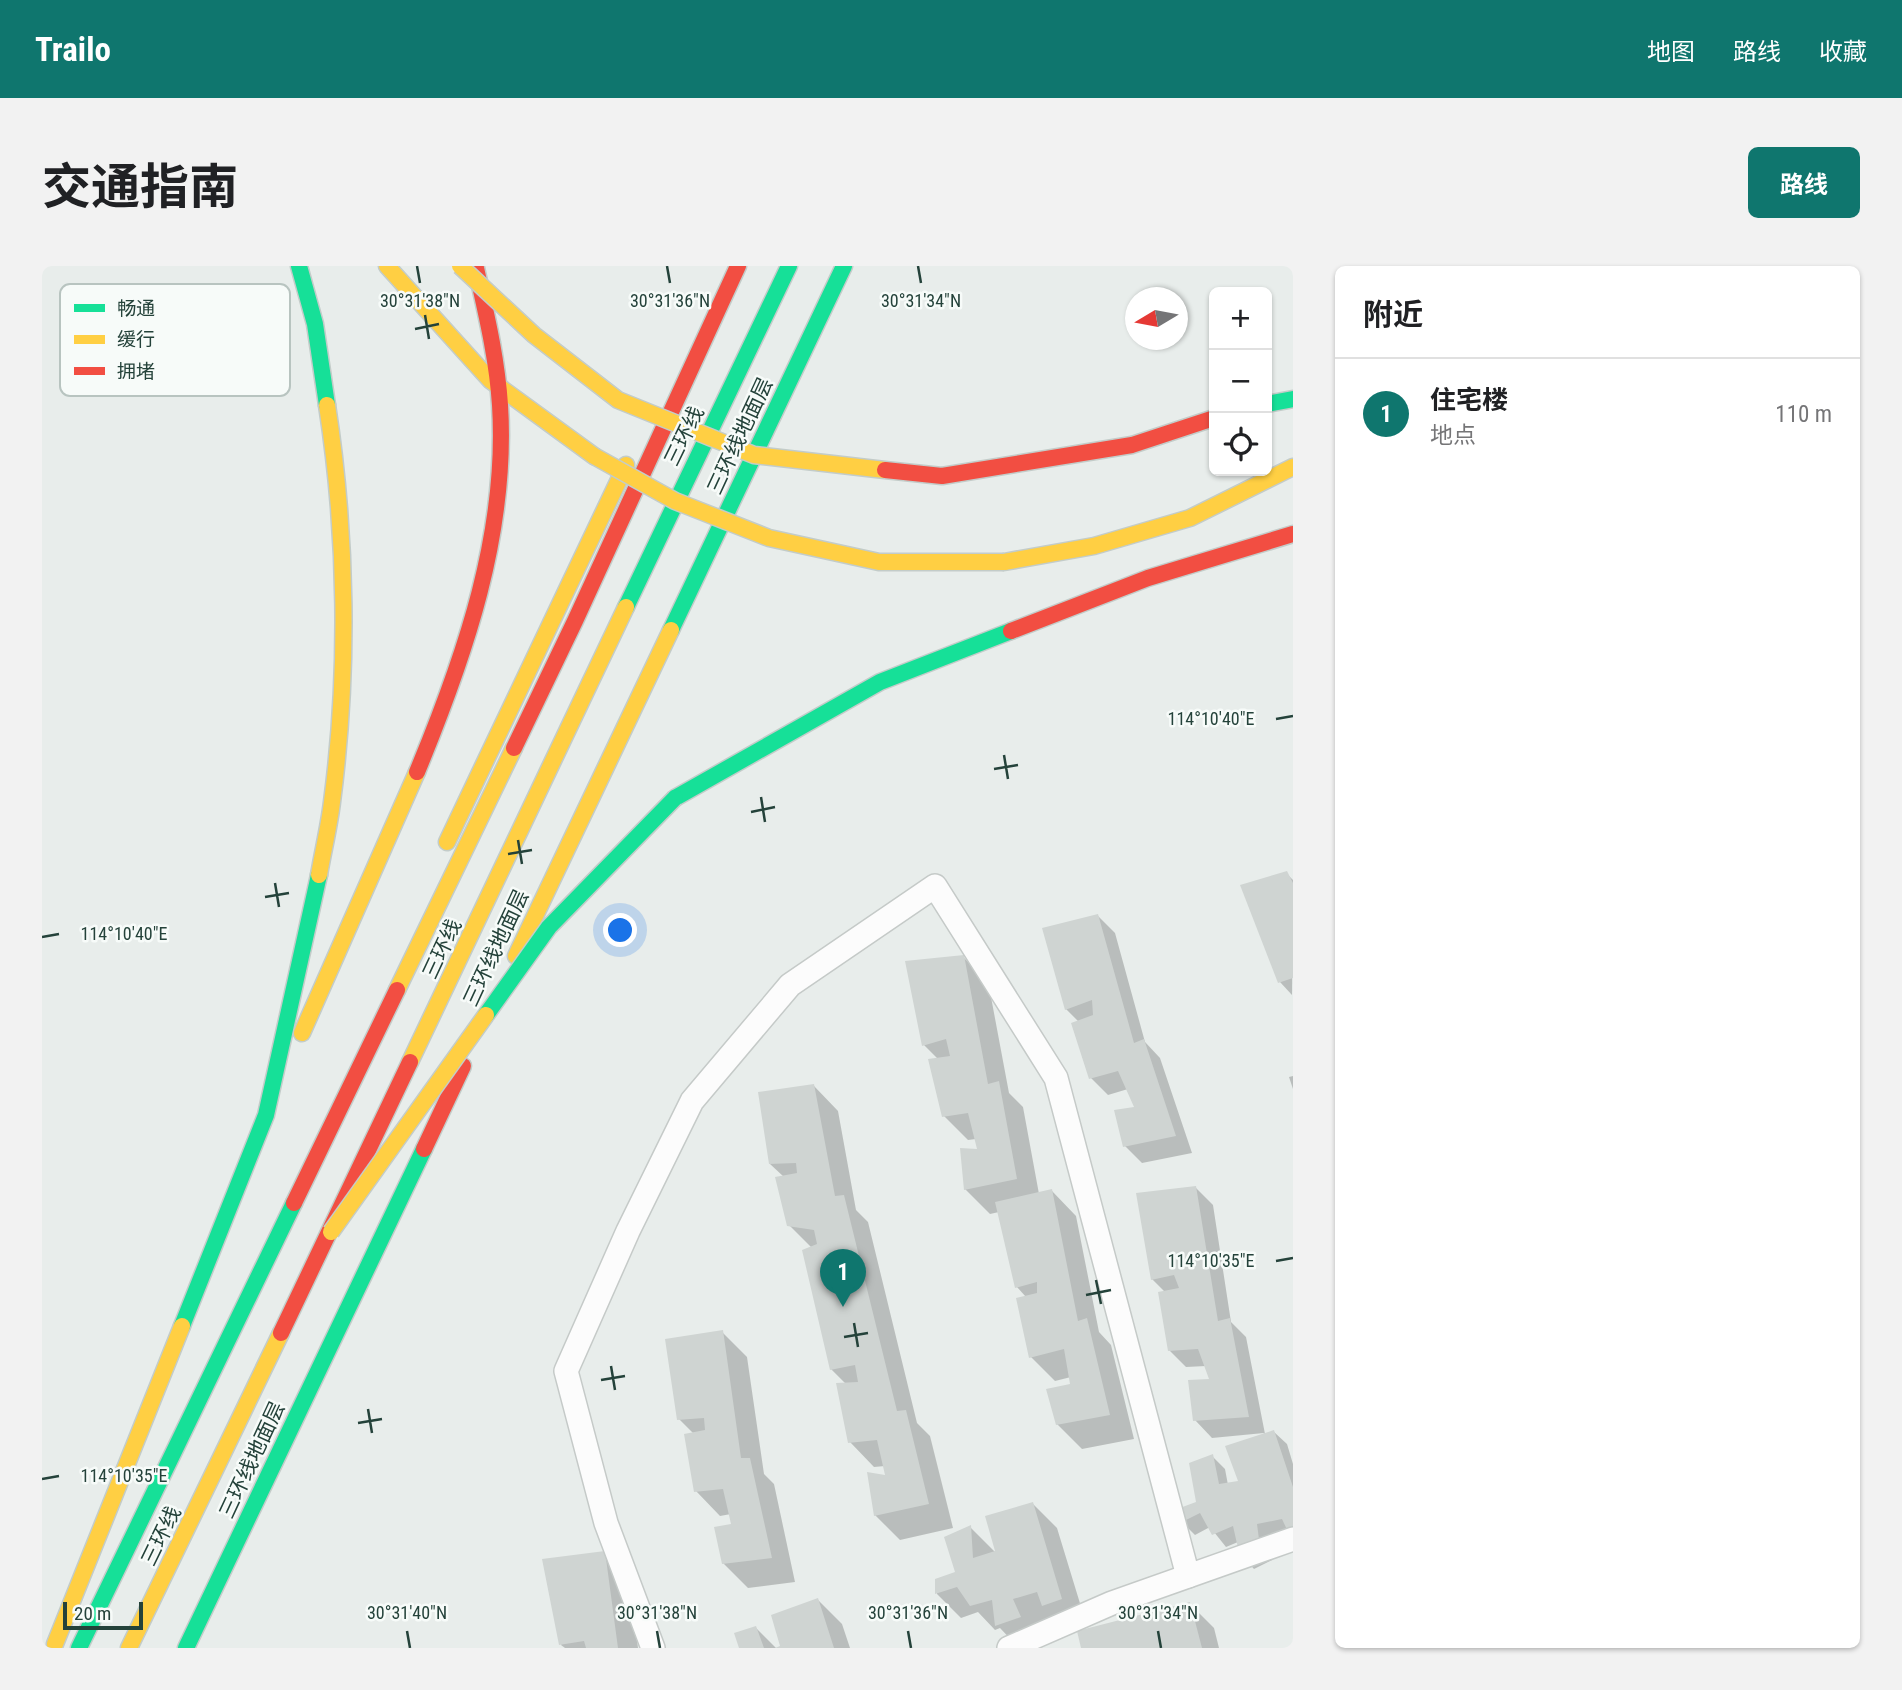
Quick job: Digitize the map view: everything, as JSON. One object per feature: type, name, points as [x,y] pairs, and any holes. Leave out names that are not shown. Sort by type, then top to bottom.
[{"type":"main road","points":[[266,1115],[314,906],[332,802],[340,692],[342,534],[333,442],[317,337],[299,266]]},
{"type":"main road","points":[[387,266],[490,380],[594,456],[675,500],[769,538],[879,562],[1004,562],[1094,546],[1190,517],[1293,467]]},
{"type":"main road","points":[[460,266],[534,335],[618,400],[754,455],[942,476],[1132,445],[1209,420]]},
{"type":"main road","points":[[54,1648],[266,1115],[436,731],[469,639],[482,587],[498,493],[500,424],[494,343],[476,266]]},
{"type":"main road","name":"三环线","points":[[79,1648],[575,621],[738,266]]},
{"type":"main road","name":"三环线","points":[[130,1648],[331,1232],[586,689],[789,266]]},
{"type":"main road","name":"三环线地面层","points":[[186,1648],[844,266]]},
{"type":"main road","points":[[1272,403],[1293,399]]},
{"type":"main road","points":[[643,429],[655,404]]},
{"type":"main road","points":[[440,856],[631,454]]},
{"type":"main road","points":[[331,1232],[550,927],[675,798],[880,682],[1148,578],[1293,534]]},
{"type":"main road","points":[[65,1648],[268,1221]]},
{"type":"street","points":[[653,1648],[606,1523],[566,1371],[628,1231],[692,1101],[790,985],[935,886],[1056,1078],[1188,1576]]},
{"type":"street","points":[[1009,1648],[1111,1604],[1293,1539]]},
{"type":"building","points":[[1287,871],[1293,883],[1293,978],[1278,983],[1240,885]]},
{"type":"building","points":[[1098,914],[1134,1043],[1144,1039],[1176,1136],[1123,1147],[1114,1110],[1134,1107],[1118,1071],[1089,1079],[1071,1023],[1093,1015],[1092,1000],[1065,1010],[1042,928]]},
{"type":"building","points":[[964,955],[988,1084],[999,1081],[1017,1179],[964,1190],[960,1148],[977,1149],[968,1113],[942,1117],[928,1059],[950,1056],[946,1039],[922,1046],[905,961]]},
{"type":"building","points":[[814,1084],[835,1196],[844,1195],[897,1411],[906,1410],[929,1504],[874,1516],[867,1472],[885,1475],[877,1440],[848,1443],[836,1383],[858,1382],[855,1365],[830,1370],[802,1250],[817,1244],[814,1230],[787,1226],[775,1177],[797,1173],[796,1163],[769,1164],[758,1092]]},
{"type":"building","points":[[1196,1186],[1218,1321],[1230,1318],[1249,1417],[1193,1421],[1188,1380],[1209,1379],[1198,1349],[1168,1351],[1158,1292],[1179,1288],[1174,1275],[1151,1280],[1136,1193]]},
{"type":"building","points":[[1052,1189],[1078,1321],[1087,1318],[1110,1415],[1056,1425],[1046,1389],[1070,1384],[1064,1349],[1029,1358],[1016,1298],[1037,1293],[1037,1282],[1015,1288],[995,1202]]},
{"type":"building","points":[[723,1330],[741,1458],[750,1458],[772,1558],[722,1564],[714,1527],[731,1524],[723,1489],[694,1492],[684,1434],[705,1430],[704,1418],[677,1420],[665,1339]]},
{"type":"building","points":[[1274,1430],[1293,1487],[1293,1535],[1290,1536],[1282,1519],[1257,1524],[1260,1547],[1240,1557],[1233,1526],[1212,1535],[1200,1513],[1180,1523],[1177,1509],[1196,1502],[1189,1463],[1213,1454],[1219,1484],[1238,1481],[1225,1446]]},
{"type":"building","points":[[1033,1502],[1062,1599],[1042,1606],[1037,1592],[1013,1599],[1021,1617],[995,1626],[992,1600],[970,1606],[957,1587],[935,1594],[935,1579],[955,1572],[944,1537],[971,1525],[973,1558],[995,1551],[985,1516]]},
{"type":"building","points":[[605,1551],[618,1648],[586,1648],[584,1641],[559,1645],[542,1559]]},
{"type":"building","points":[[818,1598],[834,1648],[775,1648],[780,1646],[771,1615]]},
{"type":"building","points":[[1190,1602],[1202,1648],[1081,1648],[1077,1631]]},
{"type":"building","points":[[756,1626],[764,1648],[739,1648],[734,1633]]},
{"type":"traffic: fast","points":[[299,266],[315,324],[327,405]]},
{"type":"traffic: fast","points":[[626,607],[789,266]]},
{"type":"traffic: fast","points":[[671,630],[844,266]]},
{"type":"traffic: fast","points":[[1272,403],[1293,399]]},
{"type":"traffic: fast","points":[[675,798],[880,682],[1011,631]]},
{"type":"traffic: fast","points":[[486,1015],[549,927],[675,798]]},
{"type":"traffic: fast","points":[[182,1326],[266,1115],[319,875]]},
{"type":"traffic: fast","points":[[186,1648],[424,1149]]},
{"type":"traffic: fast","points":[[79,1648],[294,1203]]},
{"type":"traffic: slow","points":[[387,266],[490,380],[594,456]]},
{"type":"traffic: slow","points":[[460,266],[534,335],[618,400],[754,455],[885,470]]},
{"type":"traffic: slow","points":[[319,875],[331,811],[343,654],[339,503],[327,405]]},
{"type":"traffic: slow","points":[[594,456],[675,501],[769,538],[879,562],[1004,562]]},
{"type":"traffic: slow","points":[[447,842],[626,465]]},
{"type":"traffic: slow","points":[[1004,562],[1094,546],[1190,518],[1293,467]]},
{"type":"traffic: slow","points":[[410,1062],[626,607]]},
{"type":"traffic: slow","points":[[516,956],[671,630]]},
{"type":"traffic: slow","points":[[397,990],[514,748]]},
{"type":"traffic: slow","points":[[302,1033],[417,772]]},
{"type":"traffic: slow","points":[[331,1232],[486,1015]]},
{"type":"traffic: slow","points":[[55,1644],[182,1326]]},
{"type":"traffic: slow","points":[[129,1648],[281,1333]]},
{"type":"traffic: jam","points":[[514,748],[738,266]]},
{"type":"traffic: jam","points":[[417,772],[451,684],[480,593],[497,500],[501,452],[499,387],[476,268]]},
{"type":"traffic: jam","points":[[885,470],[942,476],[1132,445],[1209,420]]},
{"type":"traffic: jam","points":[[1011,631],[1148,578],[1293,534]]},
{"type":"traffic: jam","points":[[294,1203],[397,990]]},
{"type":"traffic: jam","points":[[281,1333],[410,1062]]},
{"type":"traffic: jam","points":[[424,1149],[463,1066]]},
{"type":"place","name":"住宅楼","points":[[843,1307]]}]
